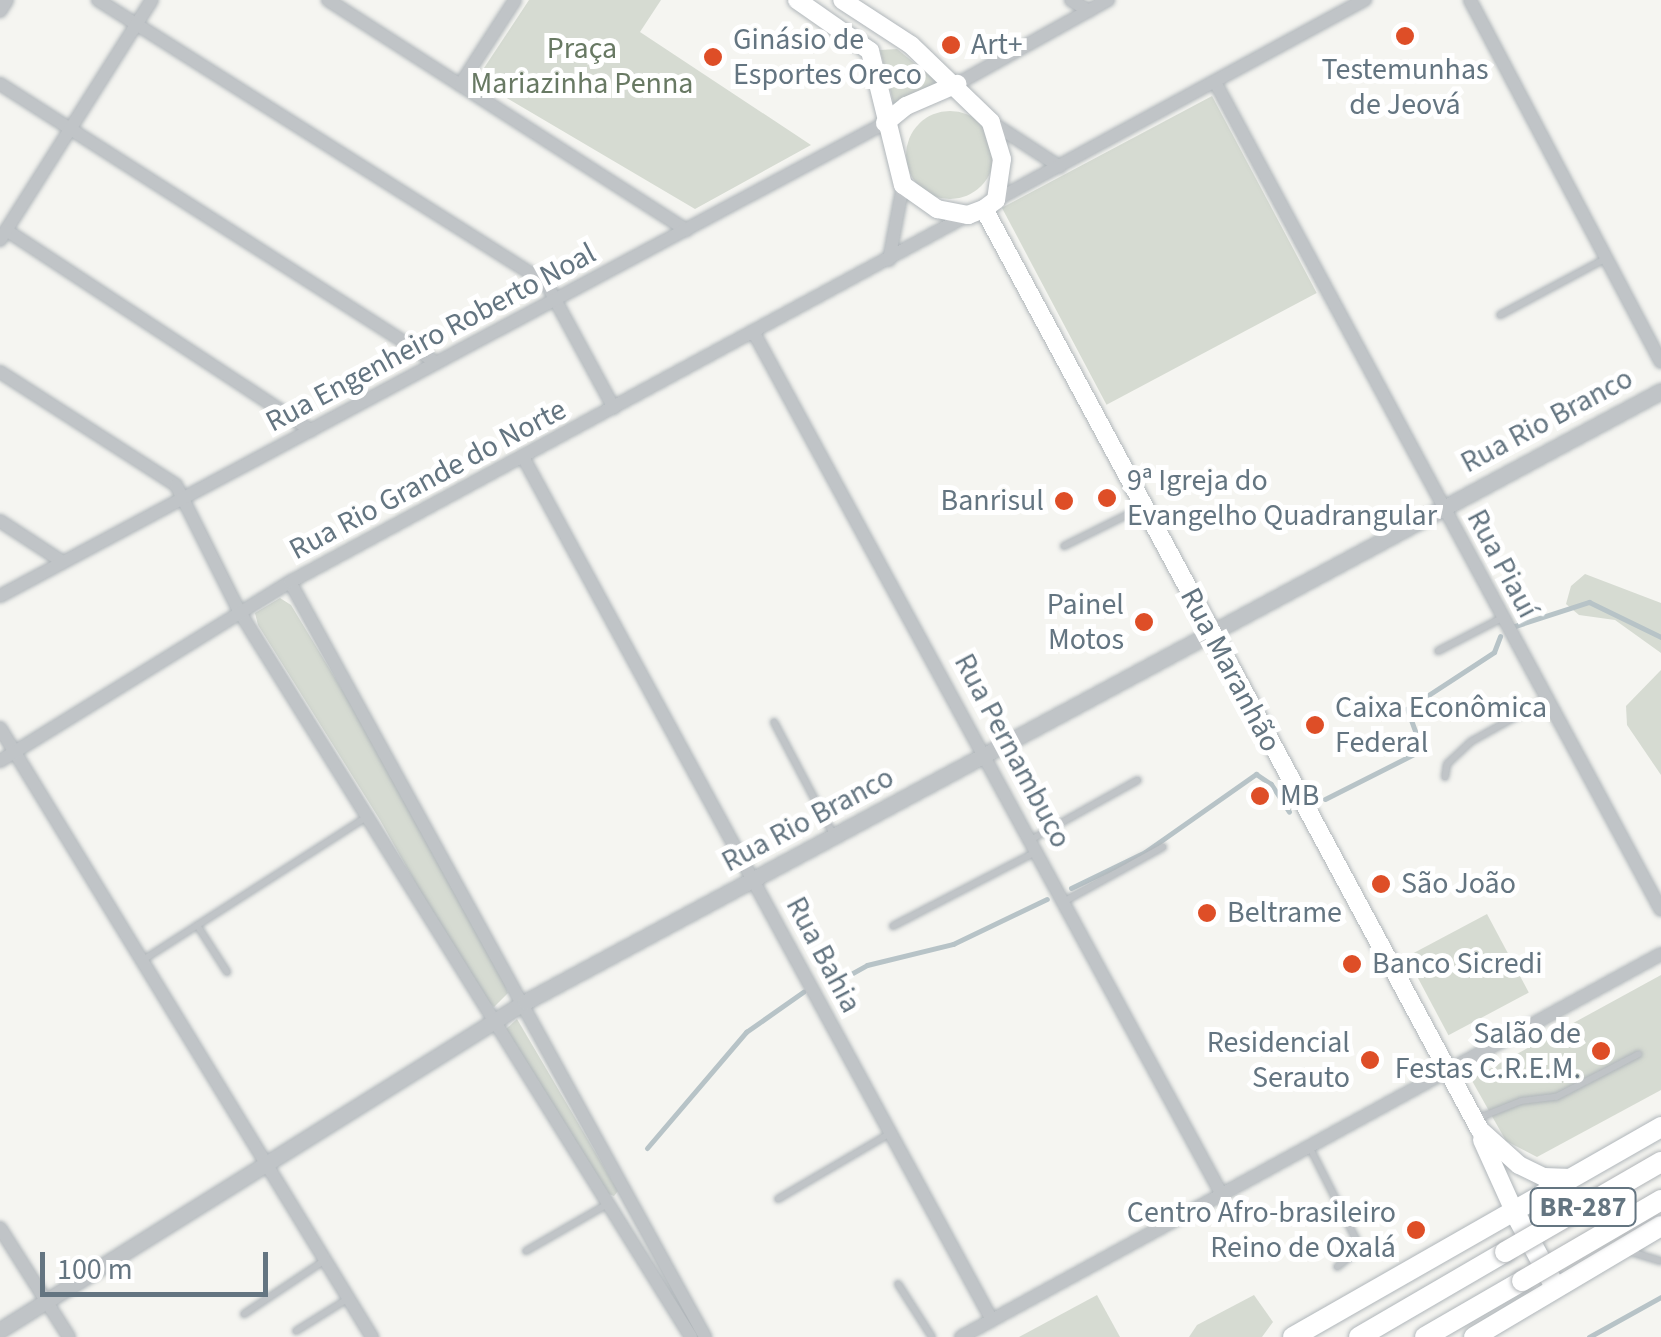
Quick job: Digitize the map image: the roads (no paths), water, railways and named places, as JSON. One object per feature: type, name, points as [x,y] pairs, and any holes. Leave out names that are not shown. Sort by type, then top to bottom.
[{"type":"highway","name":"BR-287","points":[[1293,1337],[1661,1127]]},
{"type":"highway","name":"BR-287","points":[[1359,1337],[1661,1162]]},
{"type":"highway","name":"BR-287","points":[[1425,1337],[1661,1200]]},
{"type":"highway","points":[[1514,1210],[1556,1289]]},
{"type":"highway","name":"BR-287","points":[[1474,1337],[1661,1226]]},
{"type":"main road","points":[[798,0],[870,52],[881,81],[885,123],[903,185],[918,200],[982,208],[1002,160],[991,122],[957,84],[842,0]]},
{"type":"main road","points":[[885,123],[906,106],[957,84]]},
{"type":"main road","name":"Rua Maranhão","points":[[982,208],[1478,1125],[1514,1210]]},
{"type":"main road","name":"Rua Maranhão","points":[[1478,1125],[1519,1165],[1544,1177],[1571,1178]]},
{"type":"street","points":[[0,11],[7,0]]},
{"type":"street","points":[[98,0],[546,282],[614,408]]},
{"type":"street","points":[[152,0],[3,235],[312,430]]},
{"type":"street","points":[[328,0],[686,230]]},
{"type":"street","points":[[460,85],[515,0]]},
{"type":"street","points":[[1071,0],[1089,11]]},
{"type":"street","points":[[957,84],[1108,0]]},
{"type":"street","name":"Rua Rio Grande do Norte","points":[[0,761],[290,582],[1365,0]]},
{"type":"street","points":[[1470,0],[1661,362]]},
{"type":"street","name":"Rua Piauí","points":[[1215,82],[1661,910]]},
{"type":"street","points":[[0,84],[437,362]]},
{"type":"street","points":[[991,122],[1060,167]]},
{"type":"street","name":"Rua Engenheiro Roberto Noal","points":[[0,596],[885,123]]},
{"type":"street","points":[[890,260],[903,185]]},
{"type":"street","name":"Rua Pernambuco","points":[[754,333],[987,755],[1222,1195]]},
{"type":"street","points":[[0,372],[176,485],[239,611],[490,1022],[691,1337]]},
{"type":"street","name":"Rua Rio Branco","points":[[0,1330],[525,1002],[1661,391]]},
{"type":"street","name":"Rua Bahia","points":[[523,457],[992,1320]]},
{"type":"street","points":[[0,521],[63,562]]},
{"type":"street","points":[[290,582],[525,1002],[704,1337]]},
{"type":"street","points":[[0,728],[372,1337]]},
{"type":"street","points":[[961,1337],[1661,954]]},
{"type":"street","points":[[1,1231],[69,1337]]},
{"type":"lane","points":[[1500,315],[1606,258]]},
{"type":"lane","points":[[1064,546],[1143,507]]},
{"type":"lane","points":[[1438,650],[1503,617]]},
{"type":"lane","points":[[1445,776],[1447,764],[1472,740],[1547,699]]},
{"type":"lane","points":[[774,722],[834,837]]},
{"type":"lane","points":[[894,926],[1138,780]]},
{"type":"lane","points":[[142,960],[365,818]]},
{"type":"lane","points":[[1065,901],[1163,848]]},
{"type":"lane","points":[[197,925],[228,972]]},
{"type":"lane","points":[[1478,1125],[1521,1102],[1556,1097],[1638,1054]]},
{"type":"lane","points":[[778,1198],[891,1133]]},
{"type":"lane","points":[[1310,1147],[1356,1239],[1356,1252],[1337,1267]]},
{"type":"lane","points":[[526,1252],[606,1205]]},
{"type":"lane","points":[[1622,1249],[1661,1261]]},
{"type":"lane","points":[[244,1314],[325,1260]]},
{"type":"lane","points":[[898,1284],[932,1337]]},
{"type":"lane","points":[[296,1331],[348,1298]]},
{"type":"waterway","points":[[1515,626],[1589,602],[1661,637]]},
{"type":"waterway","points":[[1325,799],[1422,750],[1407,709],[1494,652],[1500,636]]},
{"type":"waterway","points":[[1071,888],[1145,852],[1256,774],[1271,784],[1289,812]]},
{"type":"waterway","points":[[831,985],[867,965],[953,944],[1047,899]]},
{"type":"waterway","points":[[647,1148],[746,1032],[803,992]]},
{"type":"waterway","points":[[1589,1337],[1661,1297]]},
{"type":"place","name":"Testemunhas de Jeová","points":[[1405,36]]},
{"type":"place","name":"Art+","points":[[951,45]]},
{"type":"place","name":"Ginásio de Esportes Oreco","points":[[713,57]]},
{"type":"place","name":"9ª Igreja do Evangelho Quadrangular","points":[[1107,498]]},
{"type":"place","name":"Banrisul","points":[[1064,501]]},
{"type":"place","name":"Painel Motos","points":[[1144,622]]},
{"type":"place","name":"Caixa Econômica Federal","points":[[1315,725]]},
{"type":"place","name":"MB","points":[[1260,796]]},
{"type":"place","name":"São João","points":[[1381,884]]},
{"type":"place","name":"Beltrame","points":[[1207,913]]},
{"type":"place","name":"Banco Sicredi","points":[[1352,964]]},
{"type":"place","name":"Salão de Festas C.R.E.M.","points":[[1601,1051]]},
{"type":"place","name":"Residencial Serauto","points":[[1370,1060]]},
{"type":"place","name":"Centro Afro-brasileiro Reino de Oxalá","points":[[1416,1230]]},
{"type":"park label","name":"Praça Mariazinha Penna","points":[[582,66]]}]
